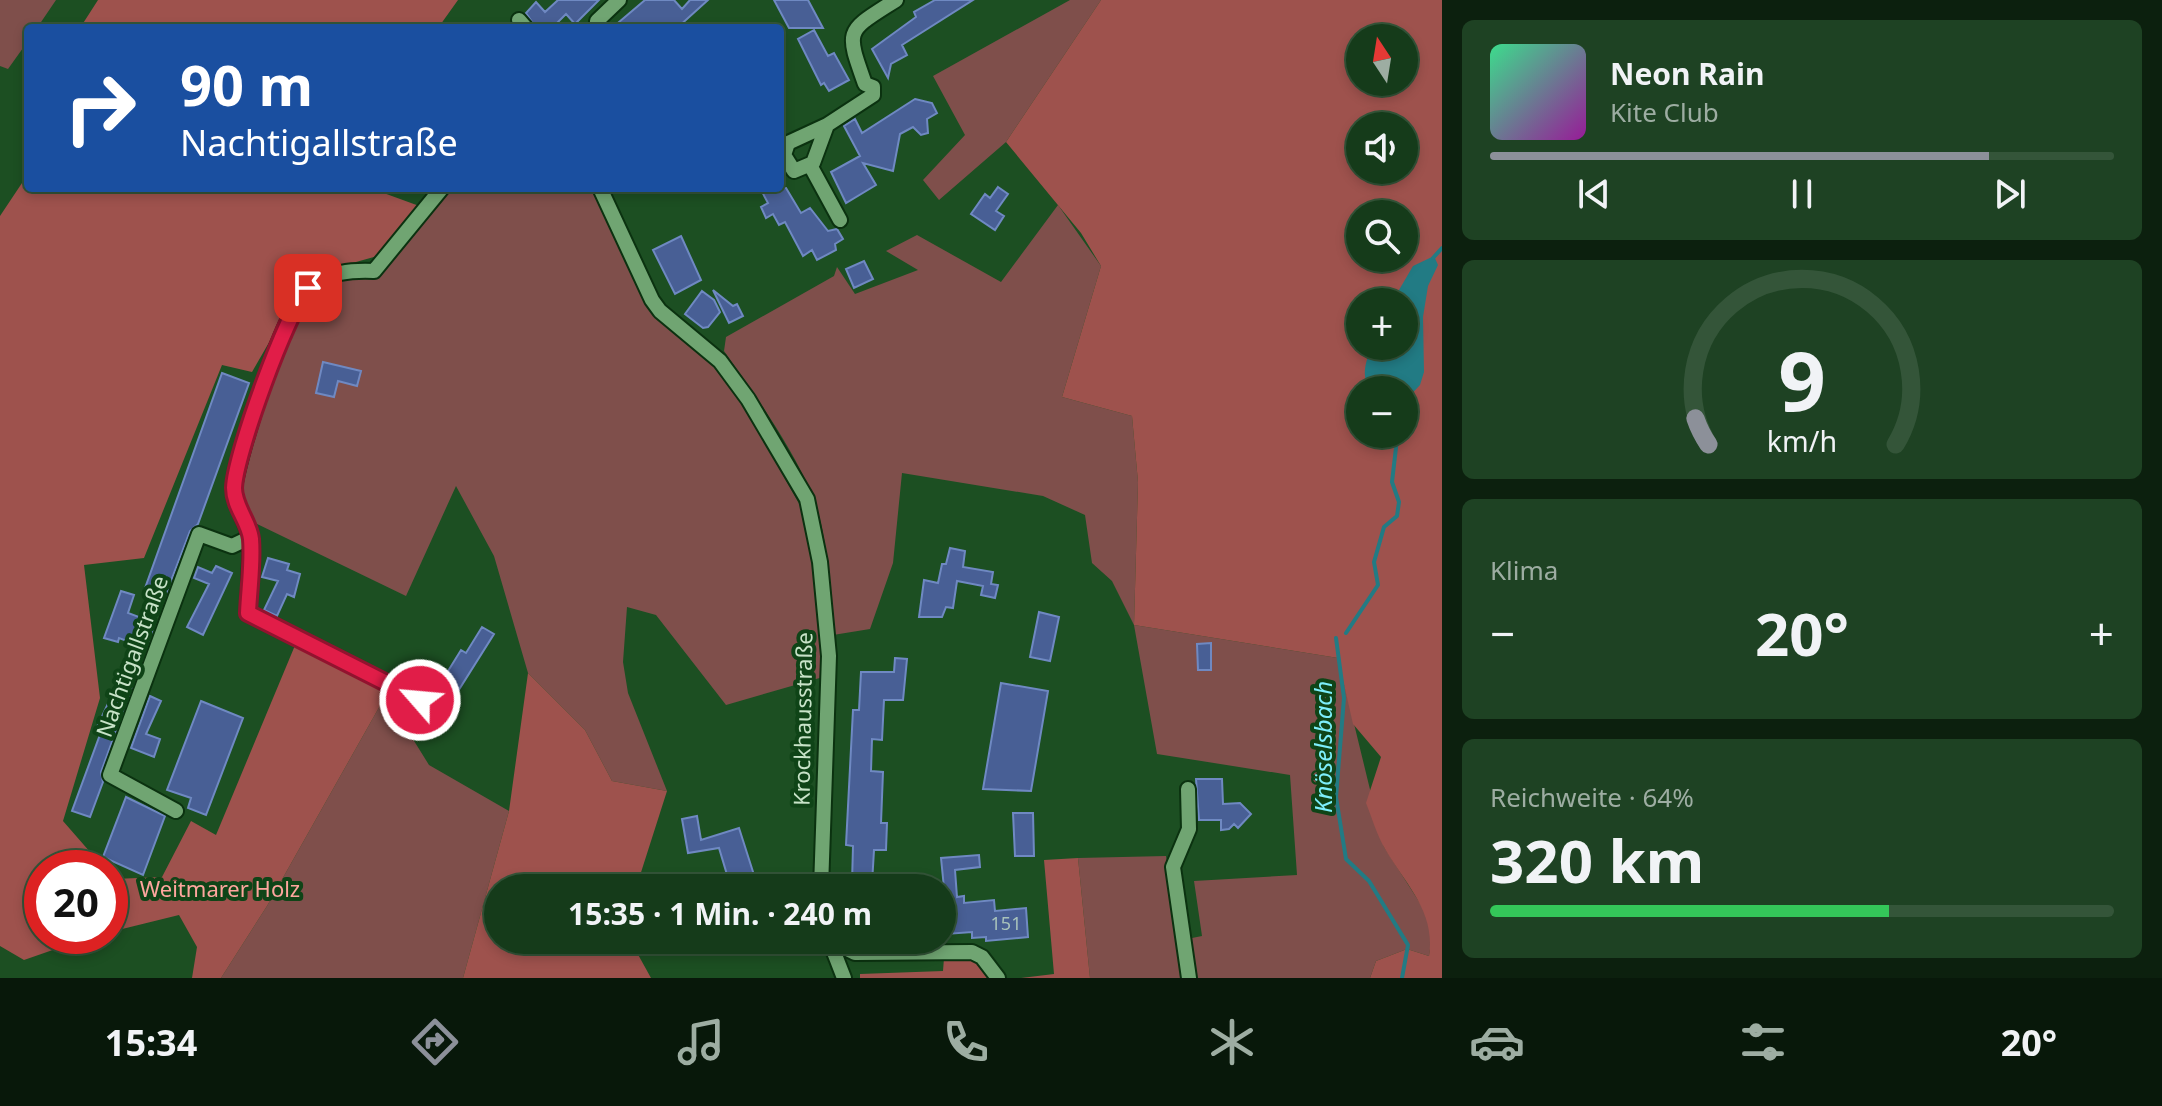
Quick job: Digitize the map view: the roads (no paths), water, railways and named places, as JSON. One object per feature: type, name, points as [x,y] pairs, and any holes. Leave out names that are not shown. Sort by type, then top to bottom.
[{"type":"street","points":[[827,125],[810,165],[794,171],[784,155],[788,143],[827,125],[865,91],[851,45],[851,34],[860,23],[896,0]]},
{"type":"street","points":[[597,24],[614,2]]},
{"type":"street","points":[[810,165],[840,220]]},
{"type":"street","points":[[420,700],[248,613],[251,537],[236,502],[236,474],[283,330],[297,301],[321,279],[341,272],[374,271],[439,192]]},
{"type":"street","name":"Krockhausstraße","points":[[602,192],[652,300],[660,311],[720,361],[748,399],[807,499],[820,562],[829,656],[821,874]]},
{"type":"street","name":"Nachtigallstraße","points":[[176,811],[110,775],[199,534],[232,546],[251,537]]},
{"type":"street","points":[[1188,789],[1189,829],[1173,867],[1189,978]]},
{"type":"street","points":[[956,952],[972,952],[982,957],[998,978]]},
{"type":"street","points":[[834,954],[844,978]]},
{"type":"water","points":[[1434,256],[1438,265],[1428,286],[1423,317],[1424,372],[1420,385],[1418,387],[1418,376],[1365,376],[1367,360],[1418,360],[1418,288],[1400,288],[1410,272],[1418,272],[1418,264]]},
{"type":"waterway","name":"Knöselsbach","points":[[1433,258],[1442,248]]},
{"type":"waterway","name":"Knöselsbach","points":[[1346,633],[1378,585],[1374,562],[1384,527],[1397,516],[1399,502],[1392,482],[1396,448]]},
{"type":"waterway","name":"Knöselsbach","points":[[1336,638],[1344,698],[1336,797],[1346,859],[1369,881],[1408,945],[1402,978]]},
{"type":"park label","name":"Weitmarer Holz","points":[[220,888]]}]
